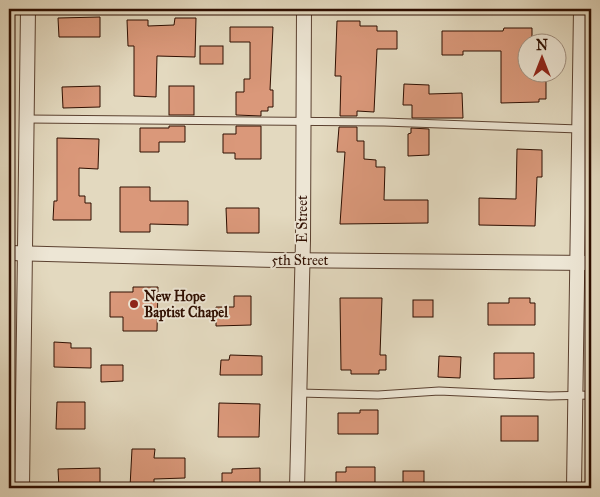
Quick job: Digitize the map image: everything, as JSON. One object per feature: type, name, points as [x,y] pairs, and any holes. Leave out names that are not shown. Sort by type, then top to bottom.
[{"type":"street","points":[[22,488],[28,9]]},
{"type":"street","name":"E Street","points":[[298,488],[304,9]]},
{"type":"street","points":[[574,488],[576,394],[584,264],[579,129],[581,9]]},
{"type":"street","name":"5th Street","points":[[9,254],[584,264]]},
{"type":"lane","points":[[26,119],[302,123],[384,122],[436,126],[579,129]]},
{"type":"lane","points":[[299,393],[378,395],[440,391],[549,396],[591,394]]},
{"type":"building","points":[[100,17],[100,37],[59,37],[58,18]]},
{"type":"building","points":[[175,18],[196,18],[195,57],[157,56],[156,97],[134,96],[134,46],[128,46],[127,20],[148,20],[148,26],[174,25]]},
{"type":"building","points":[[337,21],[360,21],[360,26],[377,26],[377,31],[397,31],[397,49],[377,49],[374,112],[357,111],[357,116],[340,116],[341,76],[335,76]]},
{"type":"building","points":[[230,27],[273,27],[270,90],[273,90],[273,107],[268,107],[268,111],[261,111],[261,116],[236,115],[236,92],[244,92],[244,79],[250,79],[250,42],[230,42]]},
{"type":"building","points":[[504,28],[532,28],[532,32],[518,32],[518,82],[546,82],[546,99],[539,99],[539,102],[501,103],[501,51],[463,51],[463,55],[442,55],[442,31],[503,31]]},
{"type":"building","points":[[200,46],[223,46],[223,64],[200,64]]},
{"type":"building","points":[[404,84],[429,85],[429,94],[462,93],[463,118],[412,118],[412,105],[403,105]]},
{"type":"building","points":[[100,86],[100,107],[63,108],[62,87]]},
{"type":"building","points":[[169,86],[194,86],[194,115],[169,115]]},
{"type":"building","points":[[169,126],[185,126],[185,142],[159,142],[159,152],[140,152],[140,128],[169,128]]},
{"type":"building","points":[[236,126],[261,126],[261,159],[235,159],[235,153],[223,153],[223,134],[236,134]]},
{"type":"building","points":[[339,127],[357,127],[357,141],[364,141],[364,159],[376,160],[376,167],[385,167],[384,200],[428,200],[428,223],[340,224],[345,152],[337,152]]},
{"type":"building","points":[[411,128],[429,129],[429,155],[408,156],[408,134],[411,133]]},
{"type":"building","points":[[57,138],[99,139],[98,169],[79,168],[79,196],[85,196],[85,203],[91,203],[91,220],[53,220],[54,201],[57,201]]},
{"type":"building","points":[[517,149],[542,150],[542,177],[537,177],[535,226],[479,225],[479,198],[516,199]]},
{"type":"building","points":[[120,187],[150,187],[150,201],[188,201],[188,225],[150,224],[150,232],[120,232]]},
{"type":"building","points":[[226,208],[259,208],[259,233],[227,233]]},
{"type":"building","name":"New Hope Baptist Chapel","points":[[133,287],[158,287],[157,331],[123,331],[123,317],[110,317],[110,292],[133,292]]},
{"type":"building","points":[[234,296],[251,296],[251,325],[216,326],[216,307],[234,307]]},
{"type":"building","points":[[340,298],[382,298],[380,355],[386,355],[386,370],[379,370],[379,374],[351,374],[351,370],[341,370]]},
{"type":"building","points":[[509,298],[530,298],[530,303],[535,303],[535,325],[488,325],[488,303],[509,303]]},
{"type":"building","points":[[413,300],[433,300],[433,317],[413,317]]},
{"type":"building","points":[[54,342],[71,343],[71,348],[91,348],[91,368],[54,367]]},
{"type":"building","points":[[494,353],[534,353],[534,378],[494,379]]},
{"type":"building","points":[[230,355],[262,356],[262,375],[220,375],[221,360],[229,360]]},
{"type":"building","points":[[439,356],[461,357],[460,378],[438,377]]},
{"type":"building","points":[[101,365],[123,365],[123,381],[101,382]]},
{"type":"building","points":[[57,402],[85,402],[85,429],[56,429]]},
{"type":"building","points":[[219,403],[260,404],[259,437],[218,437]]},
{"type":"building","points":[[360,410],[378,410],[378,434],[338,434],[338,413],[360,413]]},
{"type":"building","points":[[501,416],[538,416],[538,441],[501,441]]},
{"type":"building","points":[[132,449],[155,449],[154,458],[185,458],[185,478],[154,479],[154,487],[130,487]]},
{"type":"building","points":[[346,467],[375,467],[375,488],[336,488],[336,472],[346,472]]},
{"type":"building","points":[[100,468],[100,488],[59,488],[58,469]]},
{"type":"building","points":[[260,468],[260,488],[222,488],[222,473],[232,473],[232,469]]},
{"type":"building","points":[[403,471],[424,471],[424,488],[403,488]]},
{"type":"place","name":"New Hope Baptist Chapel","points":[[134,304]]}]
